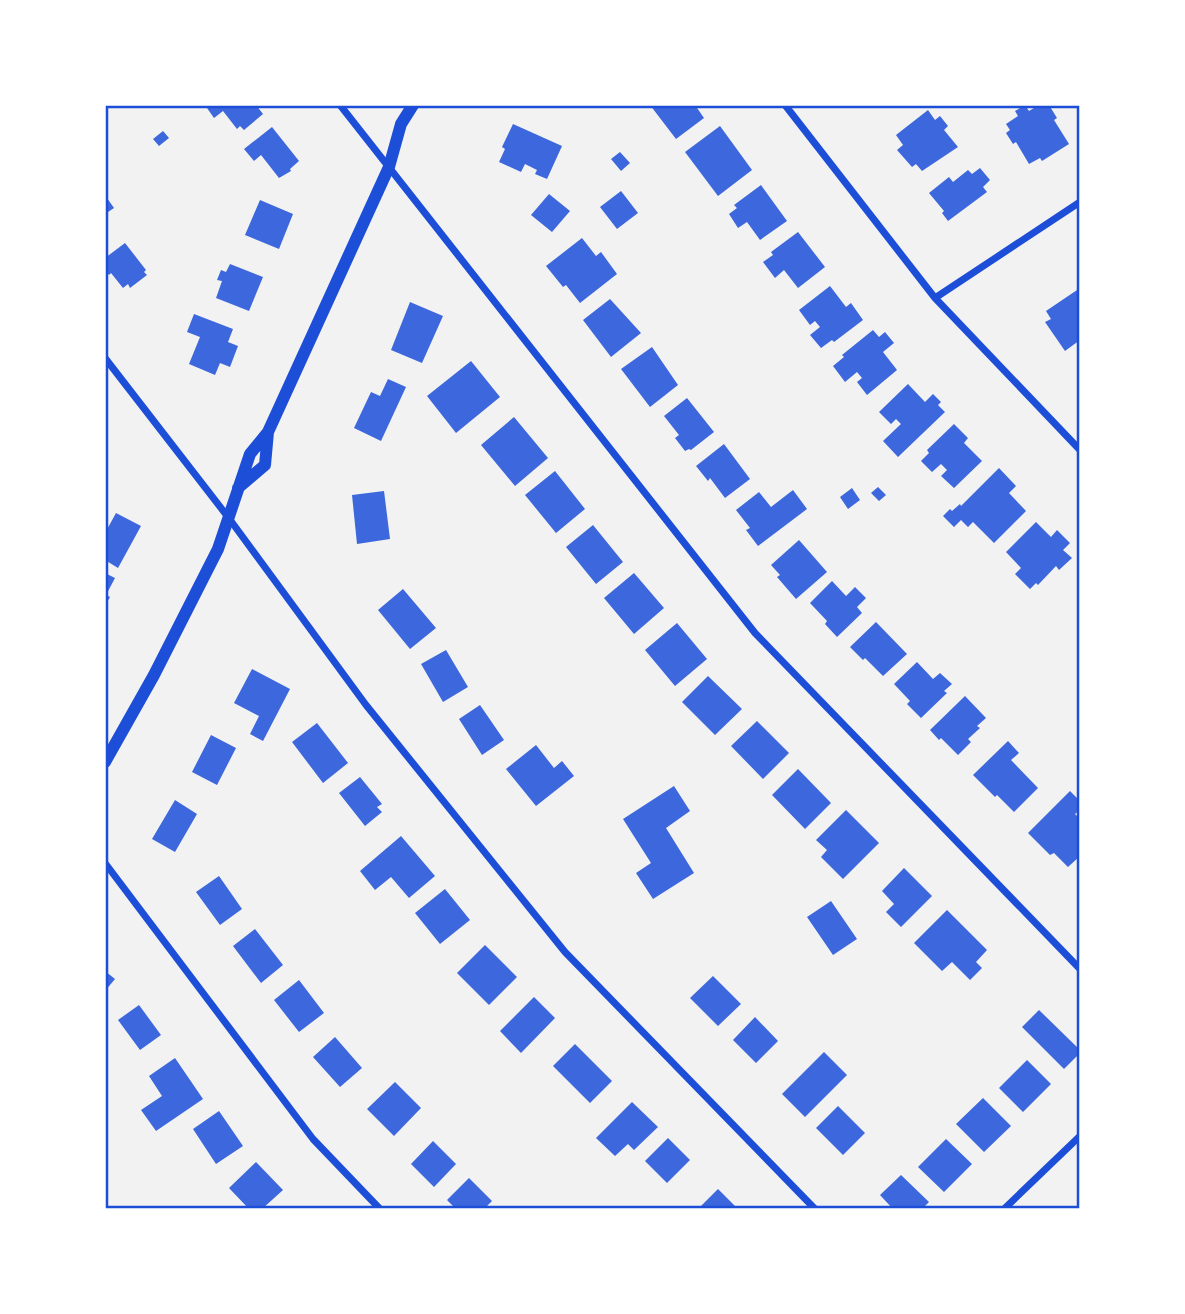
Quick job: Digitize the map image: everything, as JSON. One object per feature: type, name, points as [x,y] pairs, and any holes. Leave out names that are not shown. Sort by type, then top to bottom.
[{"type":"street","points":[[340,105],[755,633],[1080,969]]},
{"type":"street","points":[[105,762],[154,675],[212,561],[237,488],[265,466],[268,432],[389,167],[401,124],[413,105]]},
{"type":"street","points":[[785,105],[935,298],[1080,450]]},
{"type":"street","points":[[935,298],[1080,202]]},
{"type":"street","points":[[105,358],[228,517],[366,705],[565,951],[815,1209]]},
{"type":"street","points":[[105,863],[313,1139],[380,1209]]},
{"type":"street","points":[[1004,1209],[1080,1136]]},
{"type":"building","points":[[210,105],[256,105],[263,114],[244,130],[240,126],[237,129],[223,111],[214,118],[207,108]]},
{"type":"building","points":[[650,105],[695,105],[704,118],[676,139]]},
{"type":"building","points":[[1025,105],[1029,111],[1039,105],[1049,105],[1057,118],[1054,120],[1069,144],[1042,161],[1040,158],[1029,164],[1016,142],[1013,144],[1006,133],[1010,130],[1006,124],[1018,116],[1015,111]]},
{"type":"building","points":[[928,110],[935,120],[940,116],[948,126],[944,130],[958,147],[922,171],[916,164],[912,167],[897,150],[903,145],[896,135]]},
{"type":"building","points":[[513,124],[562,146],[547,179],[535,174],[537,170],[525,164],[521,172],[499,162],[505,149],[502,147]]},
{"type":"building","points":[[720,126],[752,170],[718,196],[685,152]]},
{"type":"building","points":[[272,127],[299,161],[291,171],[279,178],[261,155],[254,161],[244,149]]},
{"type":"building","points":[[163,131],[169,138],[159,146],[153,139]]},
{"type":"building","points":[[620,152],[630,163],[621,171],[611,159]]},
{"type":"building","points":[[980,168],[990,180],[983,187],[987,192],[948,221],[942,213],[944,211],[929,193],[949,177],[953,182],[968,170],[972,174]]},
{"type":"building","points":[[761,185],[787,221],[760,240],[747,222],[738,228],[729,214],[737,208],[734,205]]},
{"type":"building","points":[[621,191],[638,213],[617,229],[600,207]]},
{"type":"building","points":[[549,194],[570,211],[552,232],[531,215]]},
{"type":"building","points":[[107,198],[114,208],[105,214],[105,200]]},
{"type":"building","points":[[260,200],[293,214],[279,249],[245,235]]},
{"type":"building","points":[[798,232],[825,267],[798,288],[784,270],[775,278],[763,262],[773,255],[771,252]]},
{"type":"building","points":[[582,238],[596,256],[601,252],[617,274],[580,303],[546,266]]},
{"type":"building","points":[[125,243],[147,275],[130,288],[128,284],[123,288],[111,273],[109,275],[105,270],[108,268],[105,258]]},
{"type":"building","points":[[230,264],[263,277],[249,311],[216,298],[222,281],[217,280],[221,270],[226,272]]},
{"type":"building","points":[[830,286],[846,307],[851,303],[863,320],[834,342],[832,340],[821,348],[810,335],[820,327],[815,321],[810,325],[799,310]]},
{"type":"building","points":[[1080,288],[1080,340],[1065,351],[1045,322],[1051,319],[1046,311]]},
{"type":"building","points":[[610,299],[641,333],[611,357],[583,320]]},
{"type":"building","points":[[410,302],[443,316],[422,363],[391,350]]},
{"type":"building","points":[[194,314],[233,329],[228,342],[238,346],[230,367],[220,363],[215,375],[189,364],[200,337],[187,332]]},
{"type":"building","points":[[873,330],[879,337],[885,332],[894,343],[883,352],[897,370],[867,395],[857,382],[862,378],[857,372],[845,382],[833,366],[844,357],[842,355]]},
{"type":"building","points":[[652,347],[678,385],[650,407],[621,369]]},
{"type":"building","points":[[471,361],[500,397],[456,433],[427,396]]},
{"type":"building","points":[[388,379],[406,387],[381,441],[354,428],[371,392],[380,396]]},
{"type":"building","points":[[908,384],[925,402],[933,394],[941,402],[938,405],[945,412],[898,457],[883,441],[901,424],[896,419],[891,424],[879,412]]},
{"type":"building","points":[[687,398],[714,432],[691,450],[685,451],[675,438],[679,435],[664,416]]},
{"type":"building","points":[[514,417],[548,458],[515,486],[481,445]]},
{"type":"building","points":[[954,424],[968,438],[964,443],[982,461],[954,488],[941,476],[947,470],[941,464],[932,472],[921,461],[929,453],[927,450]]},
{"type":"building","points":[[724,444],[750,479],[725,498],[710,478],[708,481],[696,466]]},
{"type":"building","points":[[999,468],[1016,486],[1009,493],[1026,511],[994,543],[973,522],[968,527],[961,520],[954,527],[943,516],[950,509],[952,511],[960,504],[961,506]]},
{"type":"building","points":[[555,471],[585,509],[556,533],[525,495]]},
{"type":"building","points":[[878,487],[886,495],[879,501],[871,493]]},
{"type":"building","points":[[852,488],[860,500],[848,509],[840,497]]},
{"type":"building","points":[[793,490],[807,509],[758,546],[746,530],[750,528],[736,510],[759,492],[771,507]]},
{"type":"building","points":[[384,491],[390,539],[357,544],[352,495]]},
{"type":"building","points":[[116,513],[141,526],[118,568],[105,560],[105,533]]},
{"type":"building","points":[[1036,522],[1051,537],[1057,530],[1070,543],[1063,550],[1072,558],[1059,570],[1056,566],[1038,585],[1036,583],[1030,589],[1015,574],[1021,568],[1006,552]]},
{"type":"building","points":[[593,525],[623,562],[596,584],[566,547]]},
{"type":"building","points":[[799,540],[827,572],[796,599],[777,577],[780,575],[771,565]]},
{"type":"building","points":[[105,573],[115,578],[106,595],[110,597],[105,606]]},
{"type":"building","points":[[634,573],[664,608],[634,634],[604,598]]},
{"type":"building","points":[[832,581],[846,596],[855,587],[866,598],[857,607],[862,613],[837,637],[825,624],[827,621],[810,603]]},
{"type":"building","points":[[403,589],[436,628],[410,649],[378,610]]},
{"type":"building","points":[[876,622],[907,654],[883,676],[850,647]]},
{"type":"building","points":[[677,623],[707,659],[675,686],[645,650]]},
{"type":"building","points":[[446,650],[468,687],[443,702],[421,664]]},
{"type":"building","points":[[917,662],[933,679],[940,673],[952,684],[944,691],[947,693],[921,718],[907,704],[910,701],[894,684]]},
{"type":"building","points":[[252,669],[290,689],[263,741],[250,734],[259,716],[234,703]]},
{"type":"building","points":[[708,676],[742,709],[715,735],[682,702]]},
{"type":"building","points":[[965,696],[986,718],[968,739],[971,742],[958,755],[930,730]]},
{"type":"building","points":[[480,705],[504,740],[482,755],[459,719]]},
{"type":"building","points":[[757,721],[789,753],[763,779],[731,746]]},
{"type":"building","points":[[317,723],[348,763],[323,783],[292,742]]},
{"type":"building","points":[[211,735],[236,748],[217,785],[192,772]]},
{"type":"building","points":[[1008,741],[1019,753],[1011,760],[1038,788],[1014,812],[973,775]]},
{"type":"building","points":[[536,745],[554,768],[562,761],[574,776],[536,806],[506,769]]},
{"type":"building","points":[[798,769],[831,803],[805,829],[772,795]]},
{"type":"building","points":[[360,777],[382,804],[377,807],[382,812],[365,826],[339,793]]},
{"type":"building","points":[[674,786],[690,811],[666,828],[694,873],[653,899],[636,873],[651,863],[623,819]]},
{"type":"building","points":[[1070,791],[1080,801],[1080,810],[1075,814],[1080,819],[1077,827],[1080,830],[1080,856],[1068,867],[1054,853],[1050,855],[1028,833]]},
{"type":"building","points":[[175,800],[197,814],[175,852],[152,839]]},
{"type":"building","points":[[846,810],[879,843],[843,879],[821,857],[827,850],[816,840]]},
{"type":"building","points":[[401,836],[435,876],[409,898],[391,877],[375,890],[360,871]]},
{"type":"building","points":[[904,868],[932,896],[901,927],[886,912],[894,904],[882,891]]},
{"type":"building","points":[[219,876],[242,909],[220,925],[196,892]]},
{"type":"building","points":[[445,889],[470,920],[440,944],[415,913]]},
{"type":"building","points":[[831,901],[857,939],[833,955],[807,917]]},
{"type":"building","points":[[947,910],[987,950],[976,962],[982,968],[970,980],[952,962],[942,971],[914,943]]},
{"type":"building","points":[[255,929],[283,965],[261,983],[233,946]]},
{"type":"building","points":[[485,945],[517,977],[489,1005],[457,973]]},
{"type":"building","points":[[105,971],[115,979],[105,991]]},
{"type":"building","points":[[713,976],[741,1004],[718,1026],[690,998]]},
{"type":"building","points":[[299,980],[324,1013],[299,1032],[274,1000]]},
{"type":"building","points":[[534,997],[555,1018],[521,1053],[500,1031]]},
{"type":"building","points":[[139,1005],[161,1035],[140,1050],[118,1020]]},
{"type":"building","points":[[1039,1010],[1080,1050],[1064,1069],[1022,1027]]},
{"type":"building","points":[[755,1017],[778,1041],[756,1063],[733,1040]]},
{"type":"building","points":[[335,1037],[362,1068],[340,1087],[313,1057]]},
{"type":"building","points":[[575,1044],[612,1081],[590,1103],[553,1066]]},
{"type":"building","points":[[824,1052],[847,1075],[805,1117],[782,1094]]},
{"type":"building","points":[[175,1058],[203,1099],[156,1131],[141,1110],[162,1096],[149,1076]]},
{"type":"building","points":[[1027,1060],[1051,1084],[1023,1112],[999,1088]]},
{"type":"building","points":[[395,1082],[421,1108],[394,1136],[367,1109]]},
{"type":"building","points":[[983,1098],[1011,1126],[984,1152],[956,1124]]},
{"type":"building","points":[[632,1102],[658,1127],[634,1150],[628,1144],[615,1156],[596,1138]]},
{"type":"building","points":[[838,1106],[865,1133],[843,1155],[816,1128]]},
{"type":"building","points":[[219,1111],[243,1146],[216,1164],[193,1129]]},
{"type":"building","points":[[668,1138],[690,1160],[667,1183],[645,1161]]},
{"type":"building","points":[[946,1139],[972,1164],[944,1192],[918,1167]]},
{"type":"building","points":[[433,1141],[456,1164],[434,1187],[411,1164]]},
{"type":"building","points":[[256,1162],[283,1190],[262,1209],[249,1209],[229,1188]]},
{"type":"building","points":[[901,1175],[929,1202],[922,1209],[893,1209],[880,1195]]},
{"type":"building","points":[[469,1178],[492,1201],[484,1209],[456,1209],[447,1200]]},
{"type":"building","points":[[718,1189],[738,1209],[698,1209]]}]
